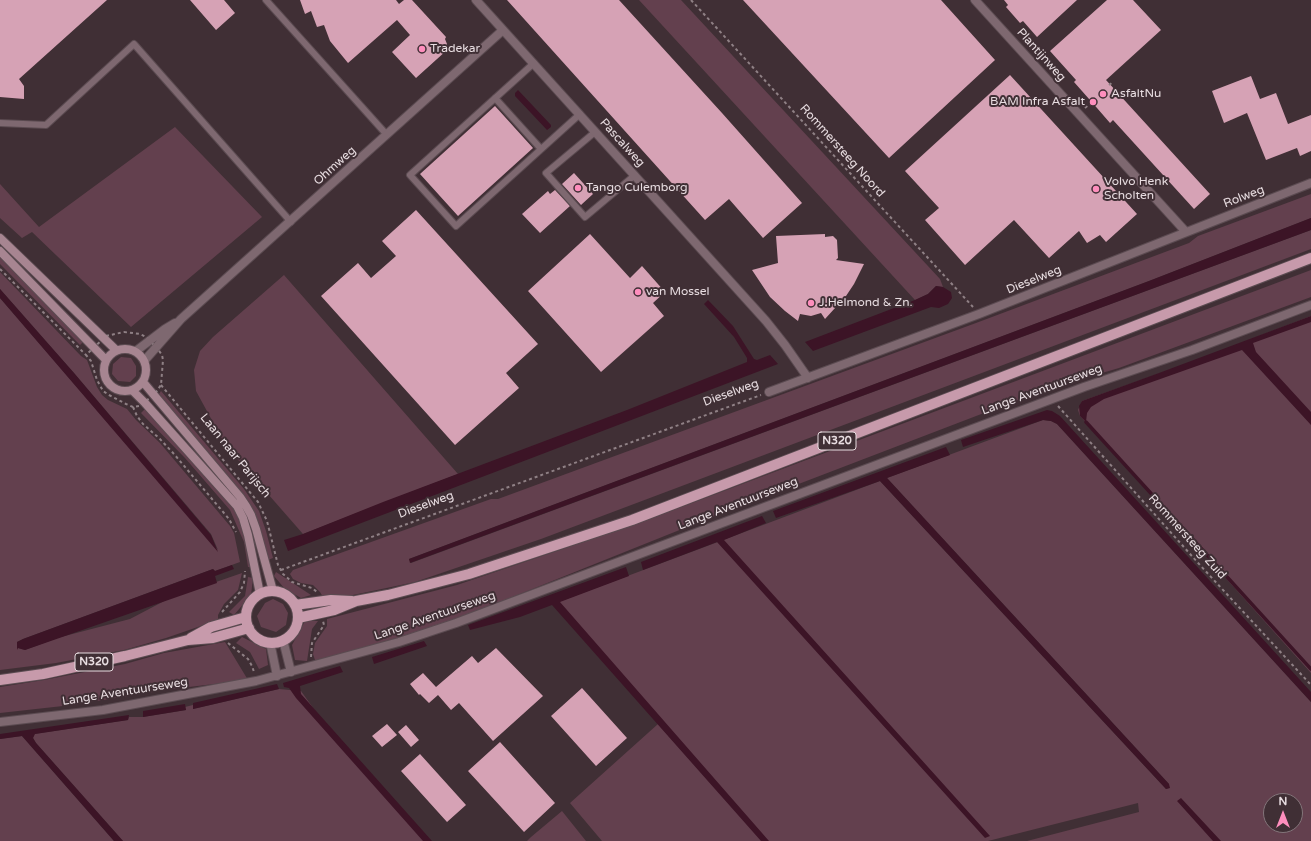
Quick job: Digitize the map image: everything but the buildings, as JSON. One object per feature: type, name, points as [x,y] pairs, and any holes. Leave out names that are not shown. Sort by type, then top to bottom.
[{"type":"main road","name":"N320","points":[[298,618],[334,610],[356,601],[469,574],[632,520],[1311,258]]},
{"type":"main road","points":[[273,591],[286,595],[295,605],[298,618],[293,630],[283,640],[270,642],[258,638],[249,628],[246,617],[250,603],[260,594],[273,591]]},
{"type":"main road","name":"N320","points":[[295,605],[331,600],[356,601]]},
{"type":"main road","name":"N320","points":[[188,640],[211,627],[246,617]]},
{"type":"main road","name":"N320","points":[[0,680],[43,674],[188,640],[213,638],[249,628]]},
{"type":"street","name":"Pascalweg","points":[[476,0],[766,321],[785,344],[808,378]]},
{"type":"street","name":"Plantijnweg","points":[[975,0],[1186,232]]},
{"type":"street","name":"Ohmweg","points":[[145,360],[181,319],[503,30]]},
{"type":"street","name":"Rolweg","points":[[1186,232],[1311,183]]},
{"type":"street","name":"Dieselweg","points":[[769,392],[979,314],[1186,232]]},
{"type":"street","points":[[0,238],[116,350]]},
{"type":"street","points":[[0,251],[106,360]]},
{"type":"street","name":"Lange Aventuurseweg","points":[[0,722],[103,710],[256,681],[399,642],[456,623],[1052,399],[1192,350],[1311,305]]},
{"type":"street","name":"Ohmweg","points":[[136,351],[181,319]]},
{"type":"street","points":[[126,348],[136,351],[145,360],[147,371],[143,382],[132,390],[120,390],[109,384],[104,372],[108,356],[116,350],[126,348]]},
{"type":"street","name":"Laan naar Parijsch","points":[[143,382],[246,506],[256,529],[273,591]]},
{"type":"street","points":[[132,390],[236,506],[243,518],[248,535],[260,594]]},
{"type":"street","points":[[283,640],[291,672]]},
{"type":"street","points":[[270,642],[277,676]]},
{"type":"lane","points":[[266,0],[387,135]]},
{"type":"lane","points":[[0,123],[46,125],[134,44],[290,222]]},
{"type":"lane","points":[[534,63],[410,174],[456,226],[580,114]]},
{"type":"lane","points":[[495,98],[541,149]]},
{"type":"lane","points":[[595,132],[546,173],[585,217],[635,176]]},
{"type":"path","name":"Rommersteeg Noord","points":[[691,0],[979,314]]},
{"type":"path","points":[[1109,85],[1113,82]]},
{"type":"path","points":[[0,269],[86,356],[91,361],[97,380],[104,391],[109,395],[133,407],[139,406],[154,395],[161,385],[162,355],[150,341],[140,334],[129,332],[110,334],[103,338],[86,356]]},
{"type":"path","name":"Laan naar Parijsch","points":[[161,385],[258,502],[267,521],[278,565],[281,570],[292,582],[316,590],[320,602]]},
{"type":"path","name":"Dieselweg","points":[[281,570],[769,392]]},
{"type":"path","name":"Rommersteeg Zuid","points":[[1052,399],[1199,564],[1311,685]]},
{"type":"path","points":[[133,407],[143,424],[174,454],[229,519],[237,534]]},
{"type":"path","points":[[223,624],[221,614],[226,606],[235,600],[244,583],[244,565]]},
{"type":"path","points":[[313,666],[310,655],[312,643],[324,625],[322,612]]},
{"type":"path","points":[[225,634],[229,645],[248,659],[252,666],[256,681]]},
{"type":"shaded area","points":[[639,0],[681,0],[940,279],[943,287],[936,286],[928,294],[915,300]]},
{"type":"shaded area","points":[[518,90],[551,125],[551,127],[547,130],[515,96],[515,93]]},
{"type":"shaded area","points":[[175,127],[262,217],[131,327],[32,232],[22,238],[0,218],[0,184],[39,227]]},
{"type":"shaded area","points":[[1311,194],[1311,218],[1149,281],[409,559],[411,563],[1311,230],[1311,249],[541,539],[415,582],[353,595],[323,597],[313,585],[301,583],[293,579],[290,574],[293,570],[491,499],[498,499],[976,323],[1189,243],[1198,236]]},
{"type":"shaded area","points":[[1311,218],[1311,230],[410,563],[409,559],[1149,281]]},
{"type":"shaded area","points":[[0,257],[83,342],[80,345],[0,264]]},
{"type":"shaded area","points":[[1311,270],[1311,297],[1119,368],[1044,390],[702,521],[455,620],[398,639],[320,661],[315,660],[313,654],[315,643],[327,626],[327,619],[457,585],[636,524]]},
{"type":"shaded area","points":[[0,272],[81,356],[87,360],[97,387],[102,395],[108,400],[127,409],[136,420],[160,443],[230,526],[234,533],[240,562],[215,571],[213,569],[23,639],[17,642],[18,648],[25,650],[57,638],[130,619],[170,598],[242,573],[238,590],[224,604],[218,615],[218,620],[166,638],[124,650],[56,663],[0,670],[0,298],[218,550],[211,534],[74,373],[0,289]]},
{"type":"shaded area","points":[[284,275],[458,474],[303,534],[226,446],[196,391],[194,370],[200,351],[213,337]]},
{"type":"shaded area","points":[[936,286],[943,287],[951,292],[952,298],[948,304],[939,308],[931,307],[813,351],[805,342],[915,300],[928,294]]},
{"type":"shaded area","points":[[0,289],[74,373],[211,535],[218,552],[0,298]]},
{"type":"shaded area","points":[[708,300],[733,326],[754,359],[757,360],[770,355],[778,364],[288,551],[284,540],[627,410],[747,362],[747,358],[734,337],[704,304]]},
{"type":"shaded area","points":[[1311,316],[1311,673],[1080,416],[1078,410],[1082,401],[1194,361]]},
{"type":"shaded area","points":[[1311,316],[1311,322],[1253,343],[1256,352],[1311,412],[1311,425],[1242,350],[1104,399],[1091,407],[1087,413],[1086,422],[1080,416],[1079,406],[1082,401]]},
{"type":"shaded area","points":[[121,357],[131,358],[136,366],[136,376],[130,382],[118,381],[112,374],[113,364]]},
{"type":"shaded area","points":[[161,391],[244,489],[259,511],[273,558],[268,560],[249,504],[234,483],[159,394]]},
{"type":"shaded area","points":[[145,409],[235,508],[246,541],[252,567],[248,567],[244,542],[230,510],[185,458],[141,413]]},
{"type":"shaded area","points":[[1047,410],[1060,416],[1311,692],[1311,702],[1057,424],[1051,421],[1043,420],[963,447],[961,440]]},
{"type":"shaded area","points":[[1043,420],[1051,421],[1057,424],[1311,702],[1311,841],[1027,841],[1139,812],[1138,803],[988,841],[602,841],[570,803],[658,724],[731,806],[553,604],[880,481],[1166,789],[1169,788],[1169,784],[887,478]]},
{"type":"shaded area","points":[[946,447],[950,455],[887,478],[1169,784],[1170,788],[1166,789],[880,481],[776,518],[773,511]]},
{"type":"shaded area","points":[[762,516],[766,523],[724,540],[990,836],[985,838],[717,542],[643,570],[641,562]]},
{"type":"shaded area","points":[[232,565],[234,569],[215,576],[217,583],[25,650],[18,648],[17,650],[17,642],[23,639],[213,569],[215,571]]},
{"type":"shaded area","points":[[626,567],[629,576],[560,602],[769,841],[761,841],[552,605],[520,617],[470,630],[468,625]]},
{"type":"shaded area","points":[[276,572],[311,595],[301,598],[285,589],[274,576]]},
{"type":"shaded area","points":[[248,577],[253,578],[251,595],[234,615],[229,612],[245,596]]},
{"type":"shaded area","points":[[273,599],[283,604],[288,613],[286,625],[276,632],[261,627],[257,616],[265,603]]},
{"type":"shaded area","points":[[305,621],[318,621],[312,629],[307,661],[295,660],[292,645]]},
{"type":"shaded area","points":[[242,637],[266,649],[268,665],[259,669],[250,652],[236,643]]},
{"type":"shaded area","points":[[424,641],[427,646],[374,664],[372,657]]},
{"type":"shaded area","points":[[225,642],[248,680],[172,689],[72,705],[0,713],[0,687],[125,664],[164,653]]},
{"type":"shaded area","points":[[340,666],[343,672],[300,686],[301,694],[432,841],[423,841],[296,698],[289,688],[284,687],[283,683]]},
{"type":"shaded area","points":[[277,684],[279,689],[193,709],[193,703]]},
{"type":"shaded area","points":[[279,689],[301,691],[331,733],[424,841],[123,841],[33,738],[34,734],[128,720],[129,717],[143,717],[186,710],[185,707],[193,705],[193,709]]},
{"type":"shaded area","points":[[185,704],[186,710],[143,717],[143,711]]},
{"type":"shaded area","points":[[129,715],[128,720],[35,734],[33,738],[123,841],[114,841],[22,736],[0,739],[0,734]]},
{"type":"shaded area","points":[[22,736],[114,841],[0,841],[0,739]]},
{"type":"shaded area","points":[[1181,798],[1221,841],[1213,841],[1177,801]]},
{"type":"shaded area","points":[[562,811],[586,841],[527,841],[531,837]]},
{"type":"waterway","points":[[1086,422],[1311,669]]},
{"type":"place","name":"Tradekar","points":[[422,49]]},
{"type":"place","name":"AsfaltNu","points":[[1103,94]]},
{"type":"place","name":"BAM Infra Asfalt","points":[[1093,102]]},
{"type":"place","name":"Tango Culemborg","points":[[578,188]]},
{"type":"place","name":"Volvo Henk Scholten","points":[[1096,189]]},
{"type":"place","name":"van Mossel","points":[[638,292]]},
{"type":"place","name":"J.Helmond & Zn.","points":[[811,303]]}]
